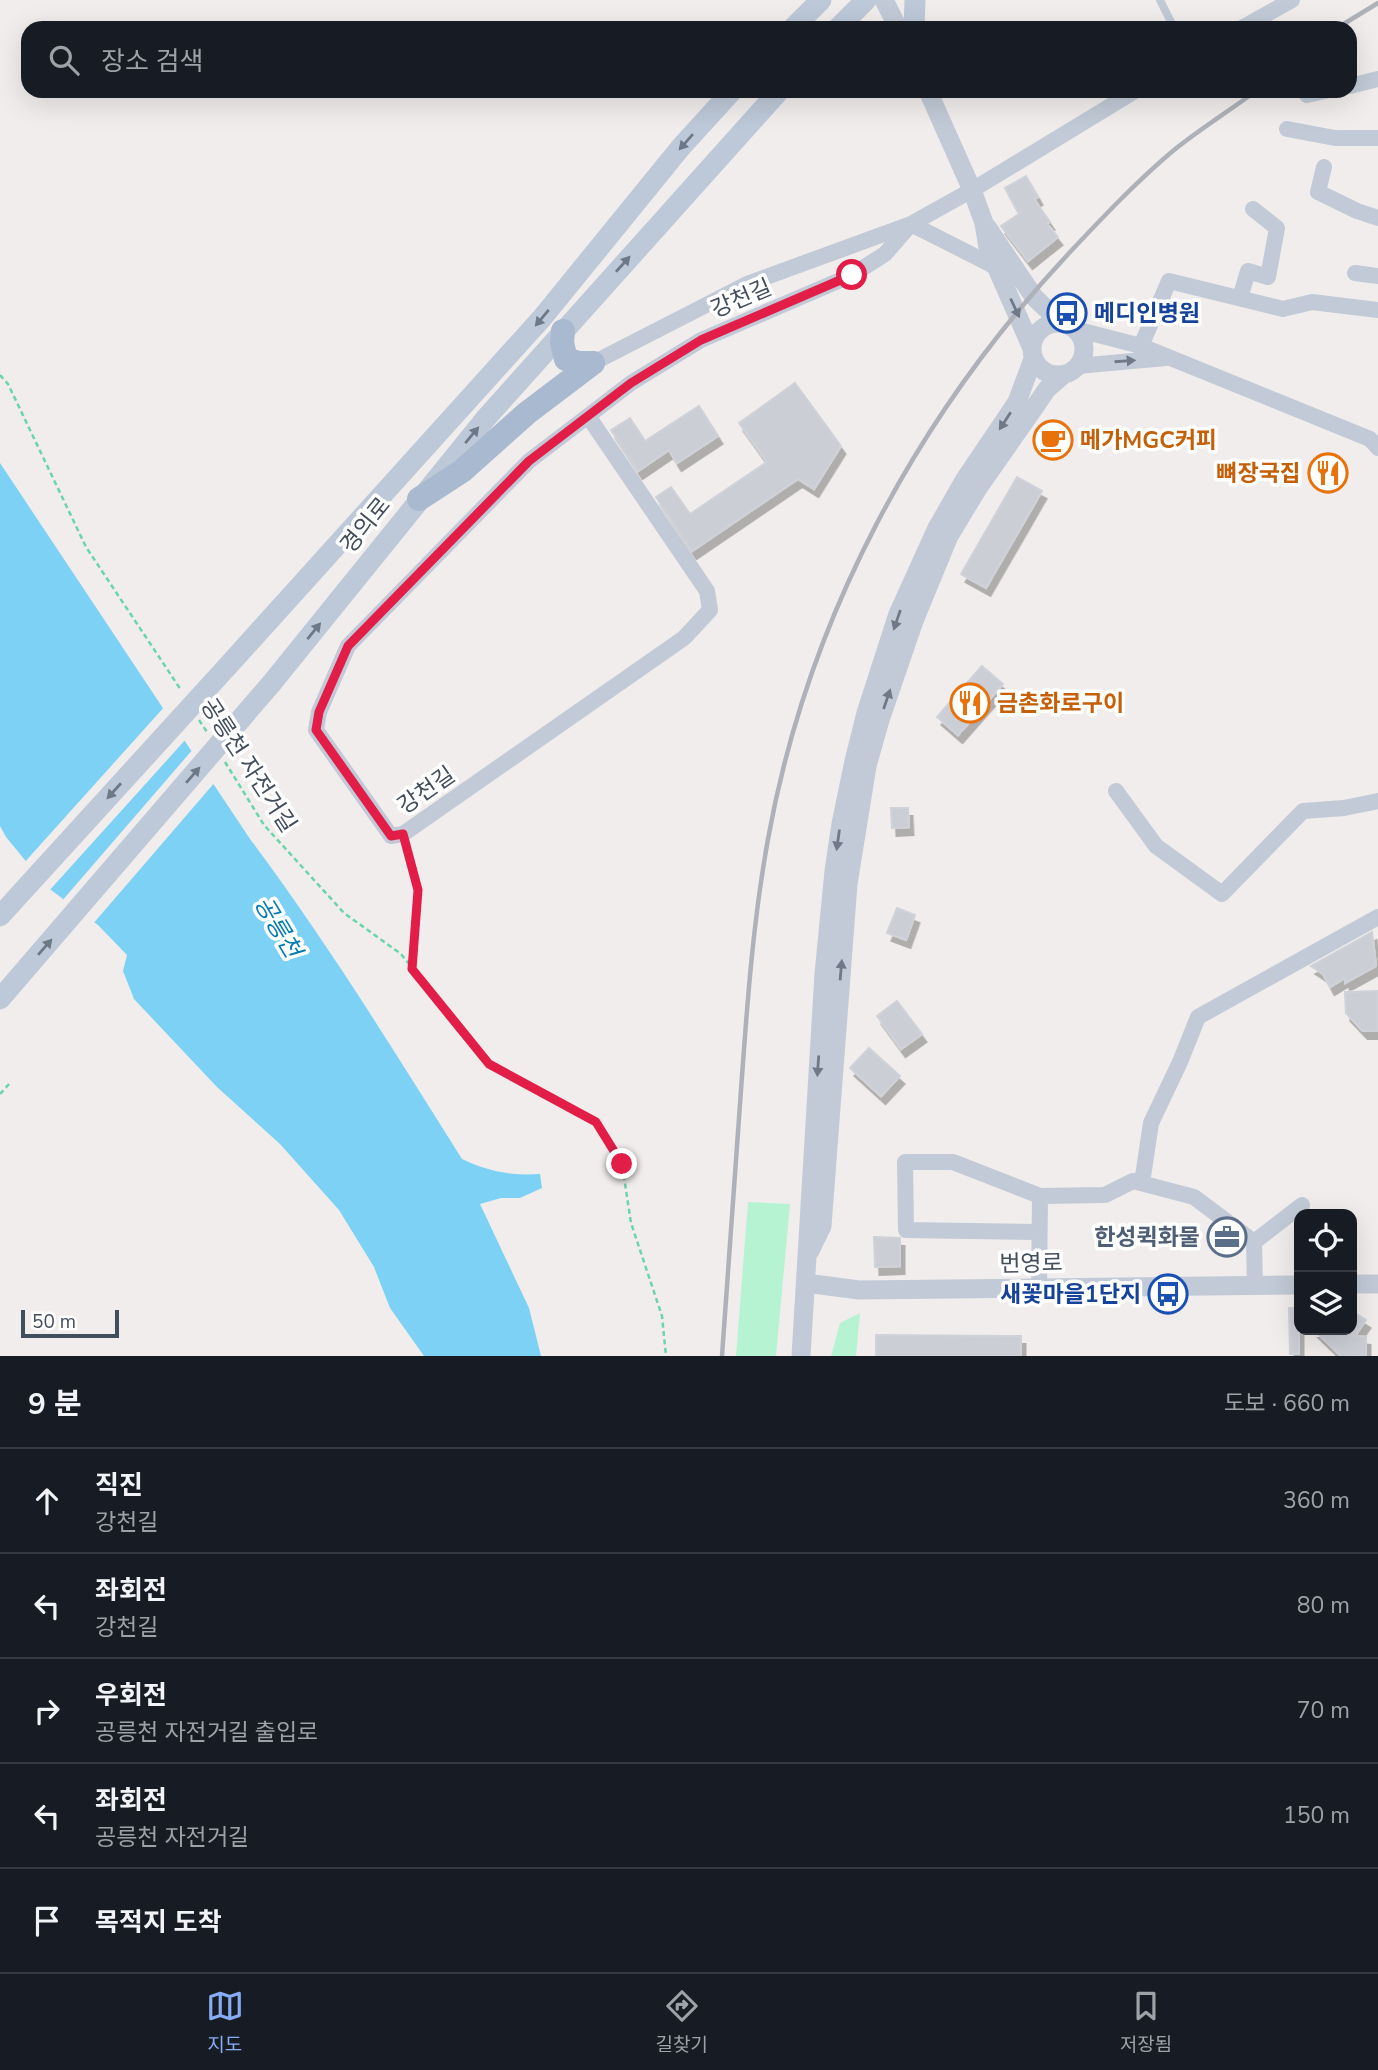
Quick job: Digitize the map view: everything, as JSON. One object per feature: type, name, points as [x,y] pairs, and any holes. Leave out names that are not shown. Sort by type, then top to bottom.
[{"type":"main road","points":[[845,21],[866,0]]},
{"type":"main road","points":[[914,21],[915,0]]},
{"type":"main road","points":[[799,21],[816,3]]},
{"type":"main road","name":"경의로","points":[[0,916],[542,318],[681,147],[726,98]]},
{"type":"main road","name":"경의로","points":[[0,999],[271,684],[486,418],[773,98]]},
{"type":"main road","points":[[564,331],[562,343],[566,359],[578,363],[593,363]]},
{"type":"main road","points":[[419,499],[462,471],[527,413],[593,363]]},
{"type":"street","points":[[884,0],[894,21]]},
{"type":"street","points":[[1254,21],[1292,0]]},
{"type":"street","points":[[1357,84],[1378,79]]},
{"type":"street","points":[[931,98],[972,190],[984,223],[988,248],[1042,370],[1056,375],[1172,357]]},
{"type":"street","points":[[593,363],[747,284],[911,224],[1123,98]]},
{"type":"street","points":[[1287,129],[1335,138],[1378,138]]},
{"type":"street","points":[[1324,167],[1318,192],[1378,218]]},
{"type":"street","points":[[1240,298],[1248,271],[1268,277],[1277,229],[1253,209]]},
{"type":"street","points":[[808,1255],[822,1226],[848,884],[867,766],[880,720],[914,621],[949,536],[978,488],[1047,390],[1070,371],[1084,352],[1084,343],[1034,297],[984,223]]},
{"type":"street","points":[[911,224],[996,267]]},
{"type":"street","name":"강천길","points":[[587,416],[707,591],[710,610],[684,638],[403,834],[391,836],[316,730],[319,712],[348,646],[529,461],[587,416],[631,383],[701,340],[852,275],[886,254],[911,224]]},
{"type":"street","points":[[1356,273],[1378,275]]},
{"type":"street","points":[[1141,346],[1169,281],[1283,309],[1312,302],[1378,310]]},
{"type":"street","points":[[801,1356],[808,1255],[807,1227],[834,871],[857,749],[898,614],[937,528],[965,479],[1017,402],[1032,352],[1033,337],[1044,326],[1068,326],[1141,346],[1375,440]]},
{"type":"street","points":[[1116,791],[1156,846],[1222,894],[1303,811],[1345,808],[1378,801]]},
{"type":"street","points":[[1143,1184],[1151,1123],[1198,1017],[1378,917]]},
{"type":"street","points":[[1039,1232],[906,1230],[905,1162],[953,1162],[1040,1196],[1105,1195],[1133,1181],[1194,1197],[1254,1242]]},
{"type":"street","points":[[1039,1288],[1040,1196]]},
{"type":"street","points":[[1254,1242],[1302,1205]]},
{"type":"street","points":[[1254,1242],[1255,1285]]},
{"type":"street","name":"번영로","points":[[806,1283],[859,1290],[1294,1285]]},
{"type":"street","points":[[1357,1284],[1378,1284]]},
{"type":"lane","points":[[1160,0],[1170,21]]},
{"type":"path","name":"공릉천 자전거길","points":[[0,375],[8,384],[86,547],[182,691]]},
{"type":"path","name":"공릉천 자전거길","points":[[195,713],[209,736]]},
{"type":"path","name":"공릉천 자전거길","points":[[223,758],[264,825],[344,913],[401,954],[489,1064],[596,1122],[622,1164],[631,1223],[662,1316],[666,1356]]},
{"type":"path","points":[[403,834],[418,890],[412,969]]},
{"type":"path","points":[[0,1094],[10,1083]]},
{"type":"green space","points":[[748,1202],[790,1204],[776,1356],[736,1356]]},
{"type":"green space","points":[[860,1313],[856,1356],[831,1356],[840,1323]]},
{"type":"water","name":"공릉천","points":[[0,463],[250,839],[333,957],[462,1159],[500,1172],[540,1174],[542,1188],[520,1198],[501,1198],[480,1204],[529,1308],[541,1356],[424,1356],[390,1308],[374,1267],[339,1210],[280,1144],[217,1087],[134,999],[123,971],[127,955],[98,925],[47,887],[6,837],[0,826]]},
{"type":"pier","points":[[166,705],[187,738],[48,892],[23,864]]},
{"type":"pier","points":[[194,748],[216,781],[92,925],[61,902]]},
{"type":"building","points":[[1026,176],[1038,197],[1034,199],[1050,222],[1047,224],[1058,237],[1028,261],[1001,226],[1019,214],[1005,188]]},
{"type":"building","points":[[795,383],[841,446],[814,489],[798,479],[692,551],[656,497],[671,487],[690,514],[767,462],[739,423]]},
{"type":"building","points":[[699,406],[718,436],[677,463],[669,450],[638,471],[611,430],[630,418],[645,441]]},
{"type":"building","points":[[1017,477],[1042,491],[986,588],[961,574]]},
{"type":"building","points":[[982,666],[1003,684],[958,735],[937,717]]},
{"type":"building","points":[[891,808],[908,808],[909,827],[892,828]]},
{"type":"building","points":[[897,908],[915,915],[906,940],[887,933]]},
{"type":"building","points":[[1372,932],[1376,966],[1345,983],[1345,978],[1330,987],[1323,974],[1311,966]]},
{"type":"building","points":[[1378,991],[1378,1031],[1363,1031],[1346,1013],[1345,992]]},
{"type":"building","points":[[897,1001],[922,1034],[901,1049],[877,1016]]},
{"type":"building","points":[[869,1048],[900,1076],[881,1096],[850,1068]]},
{"type":"building","points":[[874,1237],[900,1238],[900,1266],[875,1267]]},
{"type":"building","points":[[1289,1308],[1294,1308],[1294,1335],[1299,1335],[1299,1354],[1290,1354]]},
{"type":"building","points":[[1357,1314],[1366,1320],[1357,1333]]},
{"type":"building","points":[[876,1335],[1021,1336],[1021,1356],[876,1356]]},
{"type":"building","points":[[1319,1335],[1366,1337],[1366,1356],[1341,1356]]},
{"type":"railway","points":[[1348,21],[1378,3]]},
{"type":"railway","points":[[722,1356],[748,995],[763,870],[786,757],[811,676],[841,598],[877,523],[918,450],[965,380],[1016,314],[1071,251],[1147,174],[1184,142],[1246,98]]},
{"type":"place","name":"메디인병원","points":[[1067,313]]},
{"type":"place","name":"메가MGC커피","points":[[1053,440]]},
{"type":"place","name":"뼈장국집","points":[[1328,473]]},
{"type":"place","name":"금촌화로구이","points":[[970,703]]},
{"type":"place","name":"한성퀵화물","points":[[1227,1237]]},
{"type":"place","name":"새꽃마을1단지","points":[[1168,1294]]},
{"type":"route","points":[[622,1164],[596,1122],[489,1064],[412,969],[418,890],[403,834],[391,836],[316,730],[319,712],[348,646],[529,461],[631,383],[701,340],[852,275]]}]
